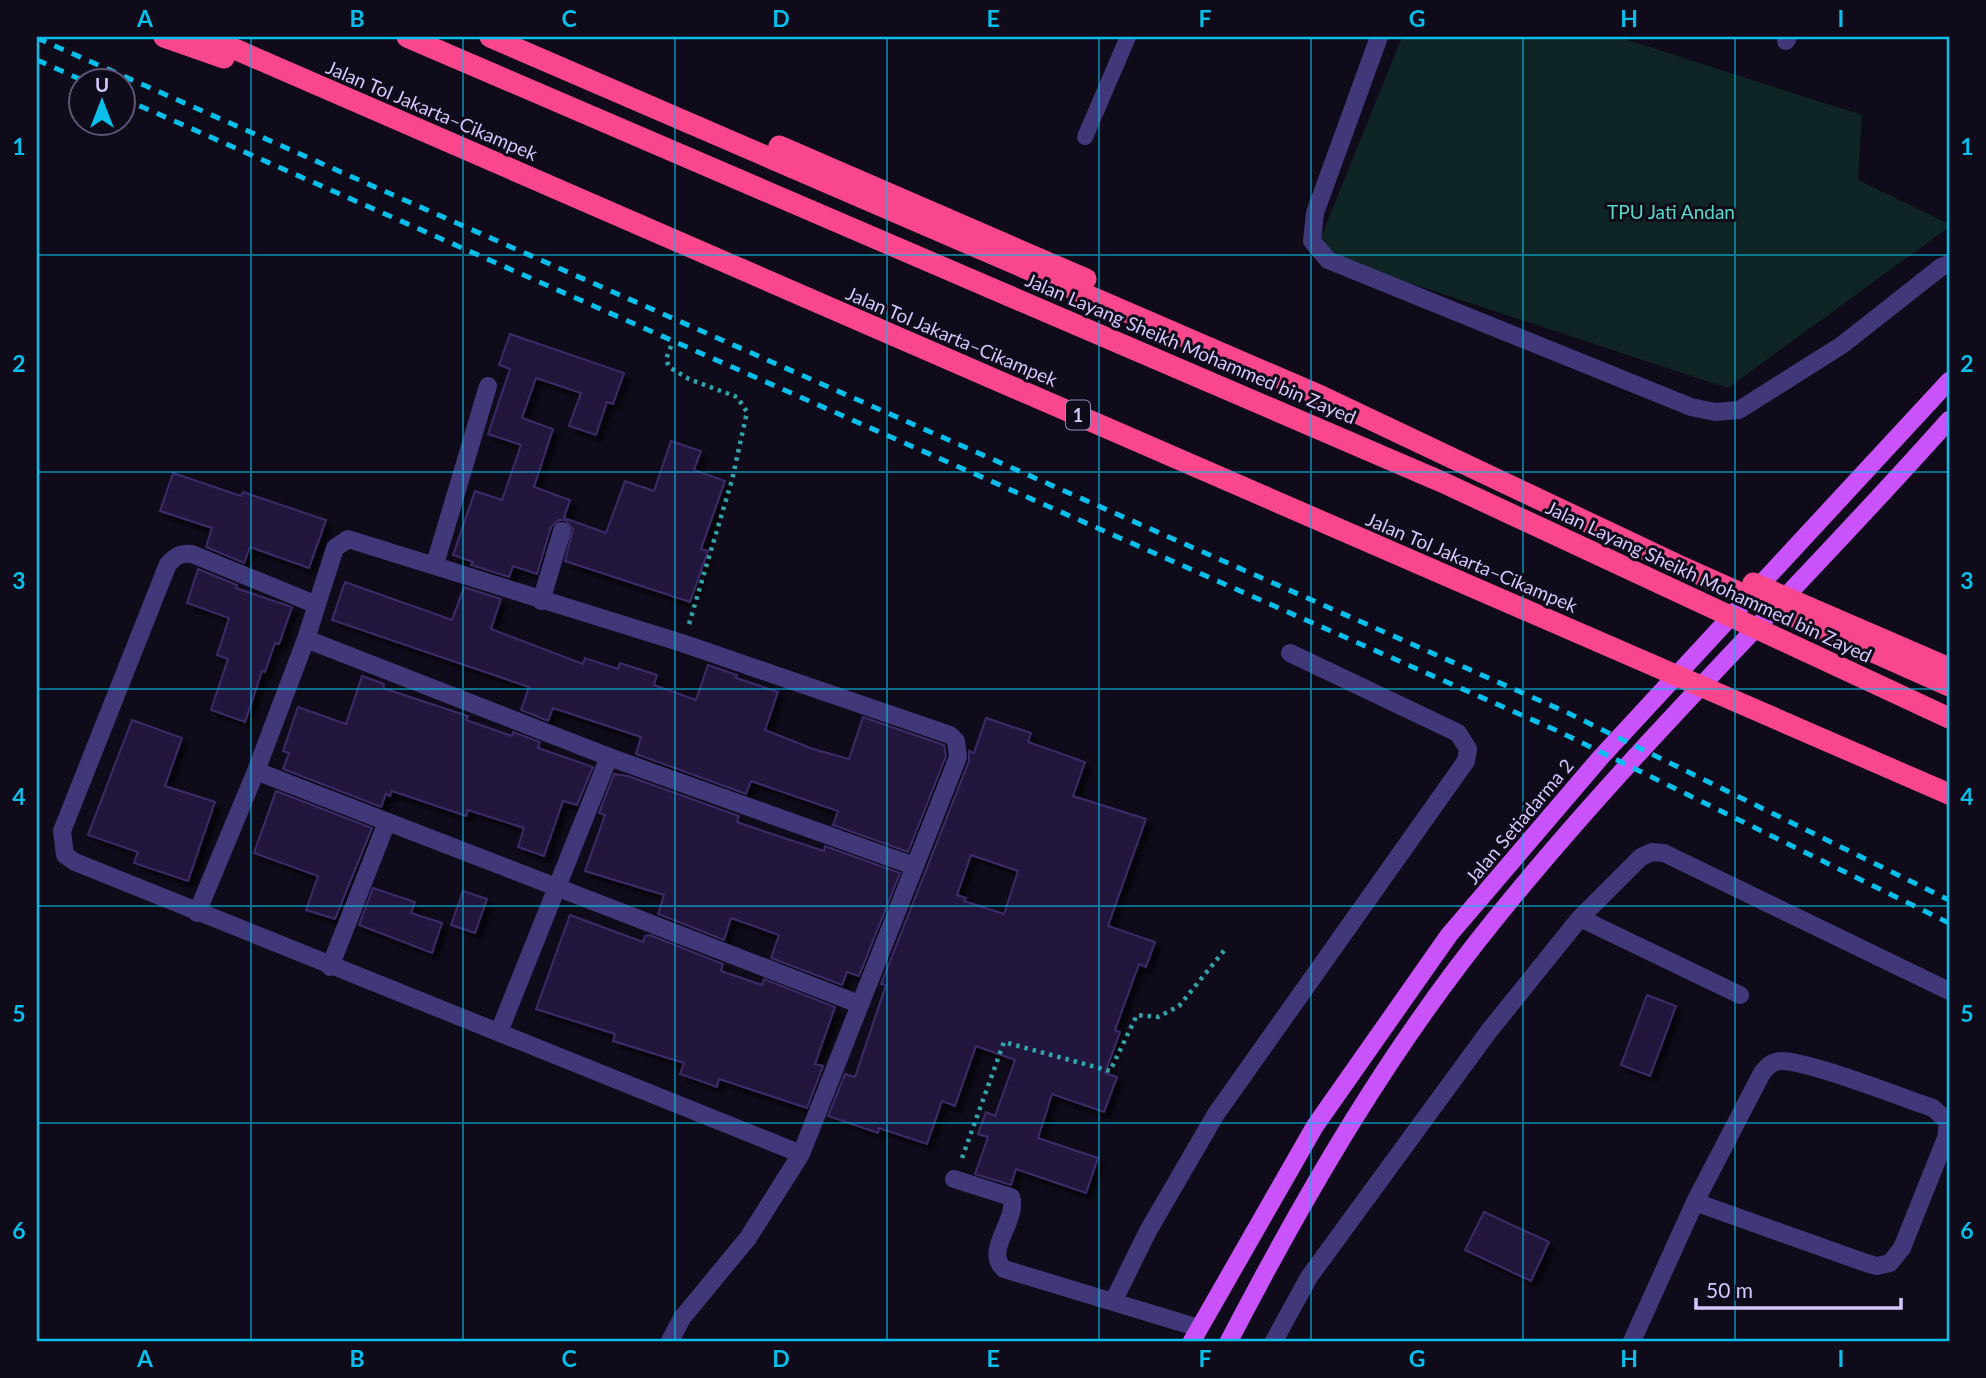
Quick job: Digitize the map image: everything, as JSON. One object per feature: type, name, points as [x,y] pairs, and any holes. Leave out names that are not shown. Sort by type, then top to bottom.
[{"type":"highway","points":[[164,37],[394,118]]},
{"type":"highway","name":"Jalan Tol Jakarta–Cikampek","points":[[207,37],[1949,794]]},
{"type":"highway","name":"Jalan Layang Sheikh Mohammed bin Zayed","points":[[407,37],[1442,482],[1949,718]]},
{"type":"highway","name":"Jalan Layang Sheikh Mohammed bin Zayed","points":[[490,37],[1321,396],[1678,565],[1949,686]]},
{"type":"highway","points":[[519,37],[910,201],[1388,412],[1700,560],[1949,667]]},
{"type":"main road","name":"Jalan Setiadarma 2","points":[[1195,1334],[1315,1126],[1449,935],[1601,757],[1949,381]]},
{"type":"main road","points":[[1229,1341],[1290,1223],[1386,1066],[1495,918],[1615,779],[1911,464],[1949,420]]},
{"type":"street","points":[[1380,37],[1315,214],[1312,242],[1328,260],[1691,407],[1715,412],[1739,410],[1842,345],[1941,267],[1949,264]]},
{"type":"street","points":[[435,564],[488,386]]},
{"type":"street","points":[[541,601],[562,531]]},
{"type":"street","points":[[197,913],[256,771],[306,639],[335,548],[348,539],[682,643],[950,735],[957,741],[958,757],[801,1154],[748,1238],[682,1318],[670,1341]]},
{"type":"street","points":[[317,605],[192,554],[182,554],[174,558],[168,564],[62,831],[65,855],[75,862],[197,913],[801,1154]]},
{"type":"street","points":[[306,639],[609,757],[914,866]]},
{"type":"street","points":[[1113,1302],[1148,1231],[1216,1114],[1466,761],[1468,749],[1458,733],[1290,653]]},
{"type":"street","points":[[499,1032],[609,757]]},
{"type":"street","points":[[256,771],[859,1003]]},
{"type":"street","points":[[330,967],[387,822]]},
{"type":"street","points":[[1274,1341],[1309,1277],[1489,1031],[1580,918],[1641,858],[1653,852],[1664,853],[1949,991]]},
{"type":"street","points":[[1580,918],[1740,995]]},
{"type":"street","points":[[1632,1341],[1695,1202],[1762,1073],[1772,1063],[1786,1061],[1809,1067],[1933,1108],[1948,1122],[1946,1138],[1902,1248],[1890,1263],[1877,1266],[1866,1263],[1695,1202]]},
{"type":"street","points":[[954,1179],[1011,1197],[1013,1211],[997,1256],[998,1264],[1004,1269],[1113,1302],[1195,1334]]},
{"type":"lane","points":[[1084,137],[1128,37]]},
{"type":"path","points":[[671,346],[666,359],[669,367],[689,379],[737,397],[747,412],[732,480],[682,643]]},
{"type":"path","points":[[954,1179],[1004,1042],[1110,1071],[1137,1015],[1158,1017],[1179,1006],[1227,947]]},
{"type":"green space","name":"TPU Jati Andan","points":[[1402,37],[1618,37],[1862,115],[1858,180],[1949,224],[1949,227],[1728,388],[1315,252]]},
{"type":"building","points":[[510,334],[624,373],[613,404],[607,402],[596,435],[569,426],[581,393],[536,378],[522,418],[553,429],[534,487],[570,500],[564,518],[606,533],[625,481],[654,491],[671,441],[701,451],[694,470],[725,481],[701,549],[708,551],[690,602],[565,561],[573,529],[565,520],[559,520],[551,527],[537,574],[513,566],[509,577],[471,565],[473,562],[453,555],[475,491],[502,500],[521,445],[488,434],[510,369],[499,365]]},
{"type":"building","points":[[173,473],[241,496],[243,492],[326,520],[309,568],[250,547],[244,563],[206,547],[212,528],[160,511]]},
{"type":"building","points":[[198,569],[237,585],[236,588],[292,607],[279,644],[275,643],[265,672],[262,671],[245,722],[211,710],[228,659],[217,655],[229,618],[187,603]]},
{"type":"building","points":[[345,582],[452,620],[464,587],[501,599],[491,629],[583,664],[585,658],[618,669],[620,663],[657,675],[654,685],[696,700],[708,665],[737,675],[736,678],[778,692],[765,730],[813,749],[849,759],[863,717],[944,745],[946,756],[908,852],[833,825],[838,811],[751,781],[746,794],[636,754],[641,737],[553,708],[548,721],[521,710],[529,687],[332,620]]},
{"type":"building","points":[[362,676],[384,684],[383,688],[468,716],[466,720],[512,736],[513,732],[540,742],[538,748],[593,767],[577,805],[563,801],[544,856],[518,847],[524,828],[468,810],[466,816],[392,791],[390,796],[386,794],[381,807],[283,769],[289,753],[283,751],[298,707],[346,724]]},
{"type":"building","points":[[986,718],[1031,733],[1028,742],[1085,762],[1073,796],[1146,819],[1108,926],[1155,942],[1146,967],[1139,964],[1115,1030],[1120,1032],[1105,1073],[1117,1077],[1104,1112],[1052,1094],[1038,1138],[1098,1158],[1086,1193],[1016,1169],[1011,1185],[975,1174],[988,1137],[978,1134],[986,1112],[995,1116],[1015,1060],[976,1046],[955,1106],[942,1101],[927,1144],[879,1128],[878,1133],[828,1116],[845,1074],[855,1077],[886,985],[881,984],[969,761],[969,751],[974,753]],"holes":[[[971,855],[1018,871],[1004,914],[964,901],[966,898],[957,895]]]},
{"type":"building","points":[[132,720],[182,738],[165,786],[215,802],[188,881],[134,863],[138,852],[88,835]]},
{"type":"building","points":[[614,774],[628,776],[739,816],[737,822],[824,851],[825,846],[900,873],[859,976],[847,972],[842,985],[771,958],[779,935],[731,918],[724,940],[658,914],[664,895],[585,871],[605,815],[599,813]]},
{"type":"building","points":[[276,791],[372,828],[335,919],[306,910],[318,876],[254,853]]},
{"type":"building","points":[[373,888],[415,902],[411,913],[442,923],[432,953],[359,925]]},
{"type":"building","points":[[463,891],[487,899],[475,933],[451,925]]},
{"type":"building","points":[[570,915],[643,942],[645,936],[650,935],[723,964],[721,971],[762,985],[764,979],[835,1007],[815,1064],[823,1066],[807,1108],[719,1079],[717,1087],[680,1074],[684,1063],[613,1041],[615,1034],[536,1009]]},
{"type":"building","points":[[1647,995],[1676,1006],[1650,1076],[1621,1065]]},
{"type":"building","points":[[1484,1212],[1549,1242],[1531,1281],[1465,1250]]},
{"type":"railway","points":[[37,38],[1568,713],[1949,900]]},
{"type":"railway","points":[[37,60],[66,73]]},
{"type":"railway","points":[[136,104],[1560,732],[1949,923]]}]
